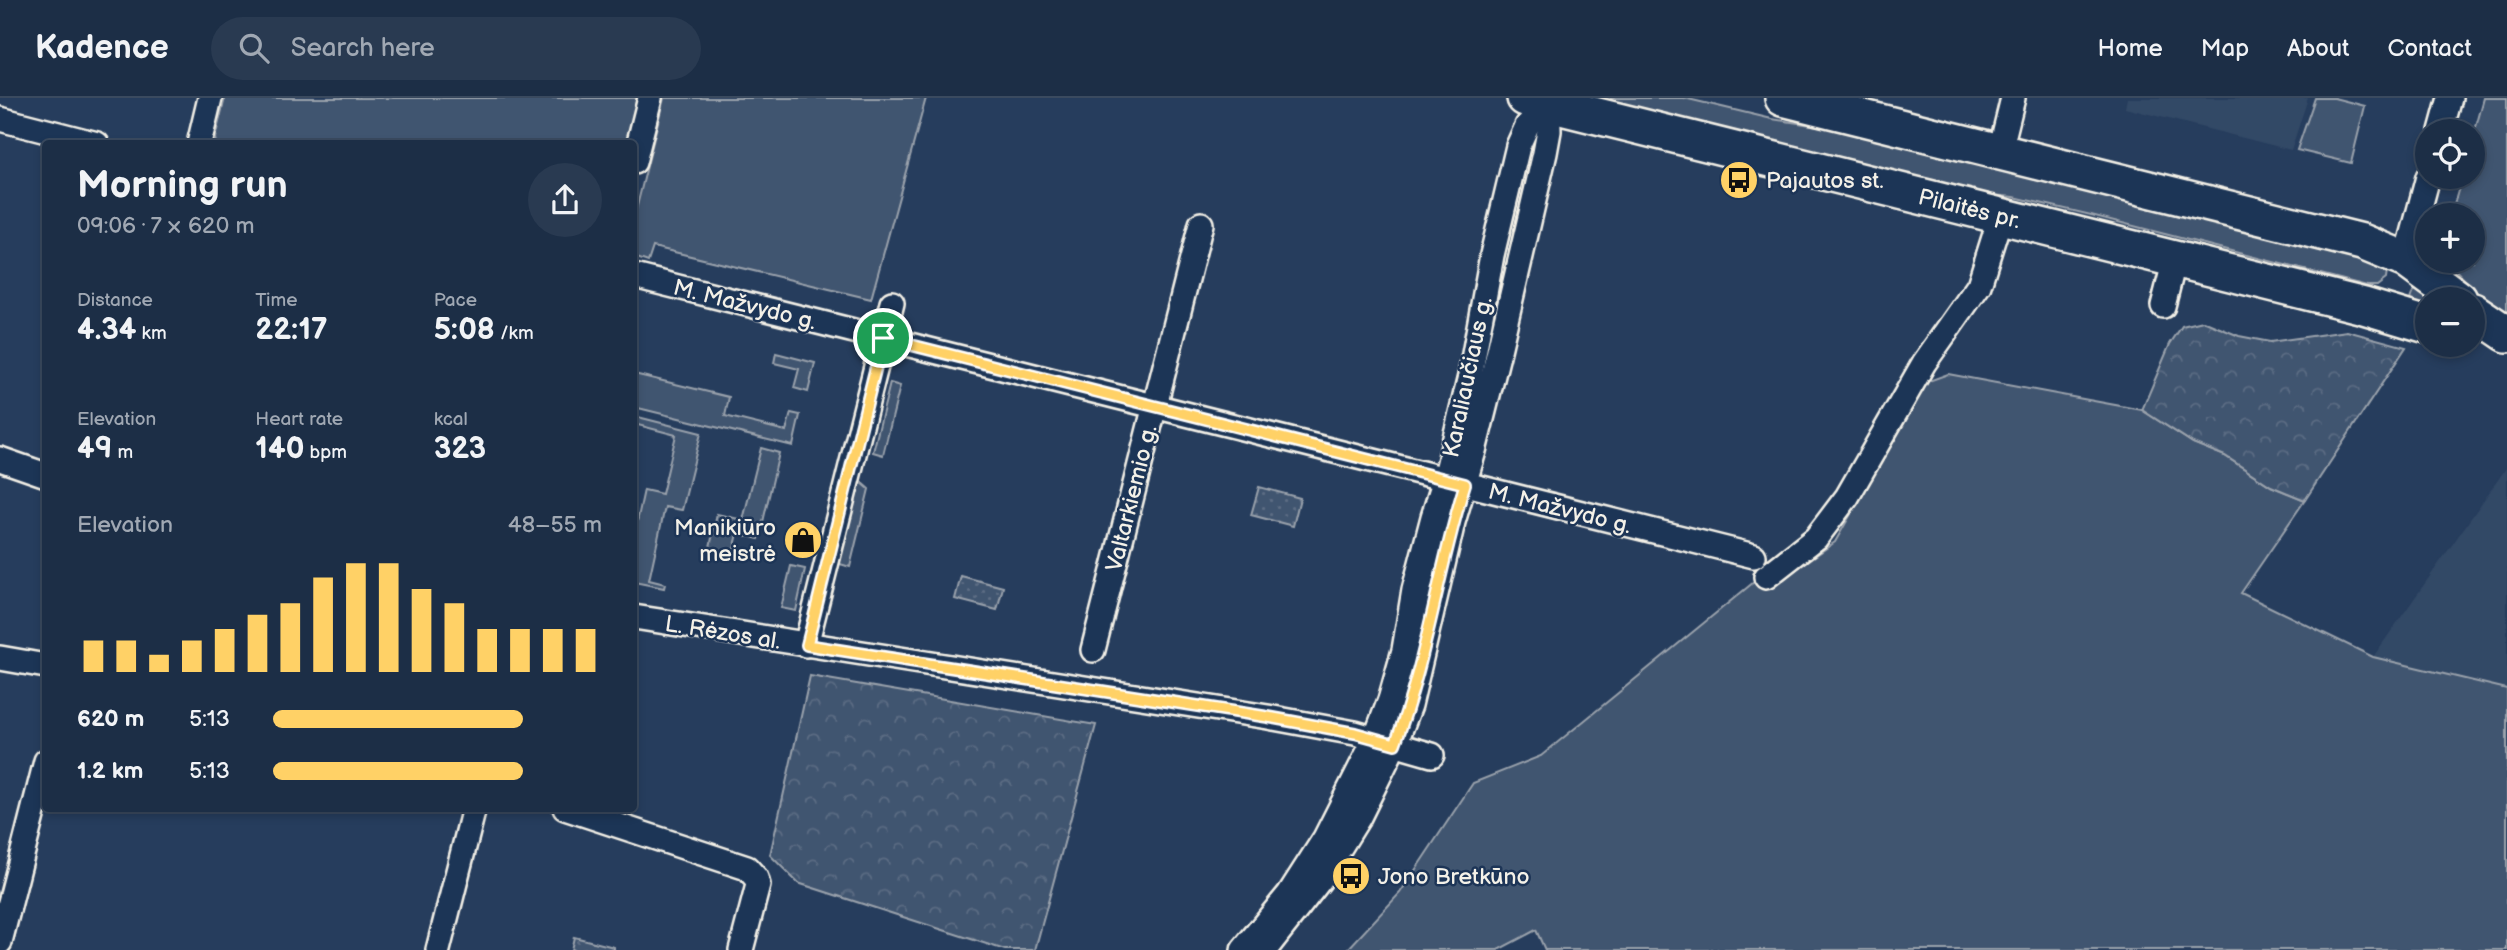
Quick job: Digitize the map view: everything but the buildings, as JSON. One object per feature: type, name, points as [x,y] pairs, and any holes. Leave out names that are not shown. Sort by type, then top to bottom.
[{"type":"main road","points":[[1783,98],[2362,242],[2406,260],[2443,287]]},
{"type":"main road","name":"Pilaitės pr.","points":[[1539,100],[2334,298],[2415,322]]},
{"type":"main road","name":"Pilaitės pr.","points":[[2334,298],[2363,299],[2391,293],[2399,282],[2406,260]]},
{"type":"main road","points":[[2485,319],[2507,334]]},
{"type":"main road","points":[[2485,347],[2507,357]]},
{"type":"street","points":[[200,140],[210,98]]},
{"type":"street","points":[[637,150],[650,98]]},
{"type":"street","points":[[2000,151],[2013,98]]},
{"type":"street","points":[[2444,119],[2450,98]]},
{"type":"street","name":"Karaliaučiaus g.","points":[[1265,950],[1320,880],[1359,817],[1385,742],[1423,554],[1455,481],[1545,153],[1549,131],[1539,100]]},
{"type":"street","points":[[0,119],[81,140]]},
{"type":"street","points":[[2406,260],[2425,189]]},
{"type":"street","points":[[1766,577],[1816,538],[1847,497],[1924,363],[1979,285],[2001,215]]},
{"type":"street","name":"Valtarkiemio g.","points":[[1093,650],[1201,224]]},
{"type":"street","points":[[2163,306],[2175,259]]},
{"type":"street","name":"M. Mažvydo g.","points":[[637,277],[1754,556]]},
{"type":"street","points":[[807,645],[892,303]]},
{"type":"street","points":[[0,458],[42,474]]},
{"type":"street","name":"L. Rėzos al.","points":[[637,617],[1268,717],[1432,755]]},
{"type":"street","points":[[0,658],[42,665]]},
{"type":"street","name":"Karaliaučiaus g.","points":[[1243,950],[1304,871],[1385,742]]},
{"type":"street","points":[[0,942],[42,777]]},
{"type":"street","points":[[438,950],[473,812]]},
{"type":"street","points":[[577,812],[747,868],[758,884],[741,950]]},
{"type":"shaded area","points":[[2127,98],[2308,98],[2291,150],[2125,108]]},
{"type":"shaded area","points":[[2507,467],[2507,689],[2373,657]]},
{"type":"green space","points":[[225,98],[639,98],[629,140],[215,138]]},
{"type":"green space","points":[[664,98],[926,98],[871,299],[653,247],[648,262],[637,258],[637,206]]},
{"type":"green space","points":[[1611,98],[1684,98],[1772,119],[1871,134],[2332,245],[2387,271],[2386,279],[2377,286],[2367,286],[2091,215],[2014,197],[1980,194],[1609,106]]},
{"type":"green space","points":[[2315,98],[2334,98],[2365,106],[2351,163],[2297,150]]},
{"type":"green space","points":[[2484,98],[2507,98],[2507,317],[2485,301],[2485,287],[2472,287],[2458,273],[2485,273],[2485,203],[2454,203],[2459,189],[2485,189],[2485,119],[2478,119]]},
{"type":"green space","points":[[2415,291],[2415,307],[2410,305]]},
{"type":"green space","points":[[2203,321],[2239,336],[2270,342],[2347,331],[2406,347],[2305,500],[2271,486],[2225,456],[2193,443],[2142,410],[2170,344],[2182,326]]},
{"type":"green space","points":[[776,353],[815,363],[808,392],[794,388],[799,369],[774,363]]},
{"type":"green space","points":[[1948,374],[2142,410],[2193,443],[2225,456],[2271,486],[2305,500],[2241,593],[2373,657],[2507,689],[2507,950],[1545,950],[1536,930],[1498,950],[1347,950],[1400,893],[1473,783],[1541,756],[1754,582],[1766,590],[1835,542],[1926,382]]},
{"type":"green space","points":[[637,375],[729,397],[725,416],[786,431],[791,413],[800,415],[793,446],[637,408]]},
{"type":"green space","points":[[890,383],[900,386],[883,455],[873,452]]},
{"type":"green space","points":[[637,417],[701,433],[682,510],[665,507],[649,580],[665,584],[664,588],[637,583],[637,522],[644,490],[662,494],[676,435],[637,425]]},
{"type":"green space","points":[[761,448],[779,453],[759,539],[738,534],[732,557],[709,552],[717,514],[743,520]]},
{"type":"green space","points":[[861,482],[869,489],[850,567],[837,563],[857,483]]},
{"type":"green space","points":[[1259,487],[1300,498],[1293,526],[1251,515]]},
{"type":"green space","points":[[791,566],[805,569],[796,611],[781,608]]},
{"type":"green space","points":[[961,576],[1003,587],[997,610],[955,599]]},
{"type":"green space","points":[[810,676],[1096,725],[1035,950],[1005,950],[798,883],[770,855]]},
{"type":"green space","points":[[574,937],[614,947],[614,950],[571,950]]},
{"type":"place","name":"Pajautos st.","points":[[1739,180]]},
{"type":"place","name":"Manikiūro meistrė","points":[[803,540]]},
{"type":"place","name":"Jono Bretkūno","points":[[1351,876]]},
{"type":"route","points":[[883,338],[1465,484],[1441,569],[1410,705],[1395,744],[1355,733],[1268,717],[807,645],[883,338]]}]
